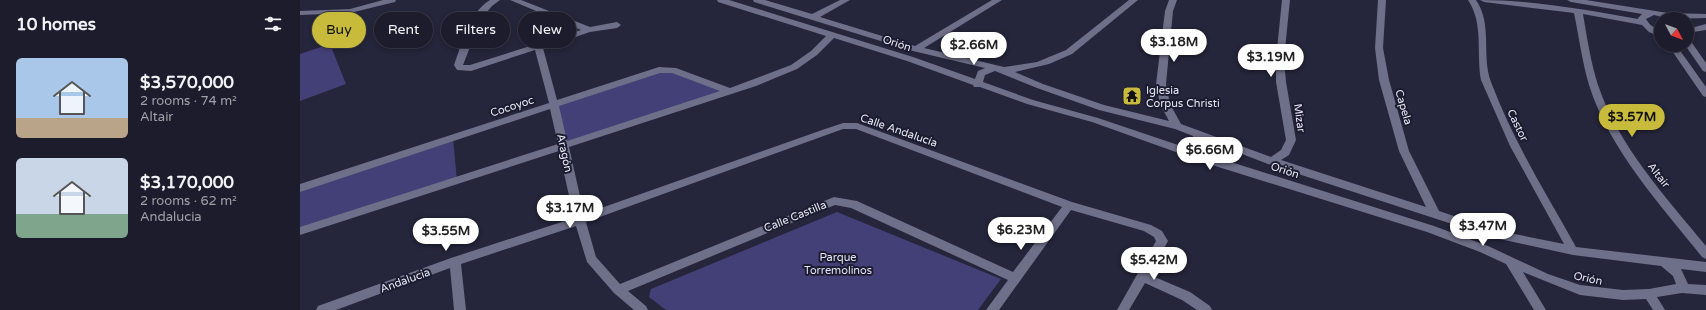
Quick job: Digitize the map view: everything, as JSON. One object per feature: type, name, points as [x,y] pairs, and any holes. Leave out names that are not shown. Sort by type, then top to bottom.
[{"type":"street","points":[[300,13],[350,11],[392,0]]},
{"type":"street","points":[[496,0],[487,5],[479,16],[458,65],[464,69],[471,68],[532,48]]},
{"type":"street","points":[[514,0],[589,30]]},
{"type":"street","name":"Orión","points":[[721,0],[910,59],[977,85],[1088,118],[1430,230],[1498,255],[1544,277],[1580,290],[1623,295],[1649,294],[1682,288],[1706,290]]},
{"type":"street","name":"Orión","points":[[757,0],[916,49],[1004,70],[1040,86],[1102,108],[1177,126],[1272,161],[1495,234],[1573,251],[1706,267]]},
{"type":"street","points":[[813,17],[846,0]]},
{"type":"street","points":[[916,49],[998,0]]},
{"type":"street","points":[[1004,70],[1034,67],[1059,58],[1069,52],[1134,0]]},
{"type":"street","points":[[1173,0],[1169,11],[1161,84],[1165,104],[1177,126]]},
{"type":"street","name":"Mizar","points":[[1272,161],[1285,152],[1291,140],[1281,82],[1280,59],[1286,0]]},
{"type":"street","name":"Capela","points":[[1382,0],[1379,48],[1384,80],[1404,151],[1434,213]]},
{"type":"street","name":"Castor","points":[[1472,0],[1480,12],[1485,76],[1505,129],[1573,251]]},
{"type":"street","points":[[1484,0],[1578,11],[1644,23],[1654,31]]},
{"type":"street","points":[[1571,0],[1653,13]]},
{"type":"street","name":"Altair","points":[[1578,11],[1594,87],[1616,134],[1635,163],[1706,254]]},
{"type":"street","points":[[1644,23],[1642,18],[1653,13]]},
{"type":"street","points":[[1694,16],[1706,16]]},
{"type":"street","points":[[576,34],[589,30],[618,25]]},
{"type":"street","points":[[1694,30],[1706,28]]},
{"type":"street","points":[[300,231],[731,92],[794,67],[814,53],[832,35]]},
{"type":"street","name":"Aragón","points":[[539,48],[554,105],[580,220],[591,259],[618,290],[642,310]]},
{"type":"street","points":[[1677,52],[1706,94]]},
{"type":"street","points":[[1694,52],[1706,68]]},
{"type":"street","points":[[977,85],[981,73],[994,68]]},
{"type":"street","name":"Cocoyoc","points":[[300,188],[667,69],[731,92]]},
{"type":"street","name":"Calle Andalucía","points":[[580,220],[843,126],[857,126],[1069,205],[1147,228],[1158,234],[1162,241],[1143,277]]},
{"type":"street","points":[[1189,152],[1198,144],[1198,134]]},
{"type":"street","name":"Calle Castilla","points":[[618,290],[834,201],[853,204],[1015,278]]},
{"type":"street","points":[[992,310],[1069,205]]},
{"type":"street","name":"Andalucia","points":[[322,310],[456,261],[580,220]]},
{"type":"street","points":[[1495,234],[1495,245],[1498,255]]},
{"type":"street","points":[[456,261],[460,310]]},
{"type":"street","points":[[1510,261],[1540,310]]},
{"type":"street","points":[[1662,261],[1678,273],[1682,288]]},
{"type":"street","points":[[1123,310],[1143,277],[1186,296],[1206,310]]},
{"type":"street","points":[[1649,294],[1659,310]]},
{"type":"green space","points":[[318,48],[332,48],[346,84],[300,101],[300,54]]},
{"type":"green space","points":[[667,69],[731,92],[564,147],[554,105]]},
{"type":"green space","points":[[453,138],[457,181],[300,231],[300,188]]},
{"type":"green space","name":"Parque Torremolinos","points":[[837,212],[1001,279],[978,310],[666,310],[649,297],[651,289]]},
{"type":"place","name":"Iglesia Corpus Christi","points":[[1132,96]]}]
